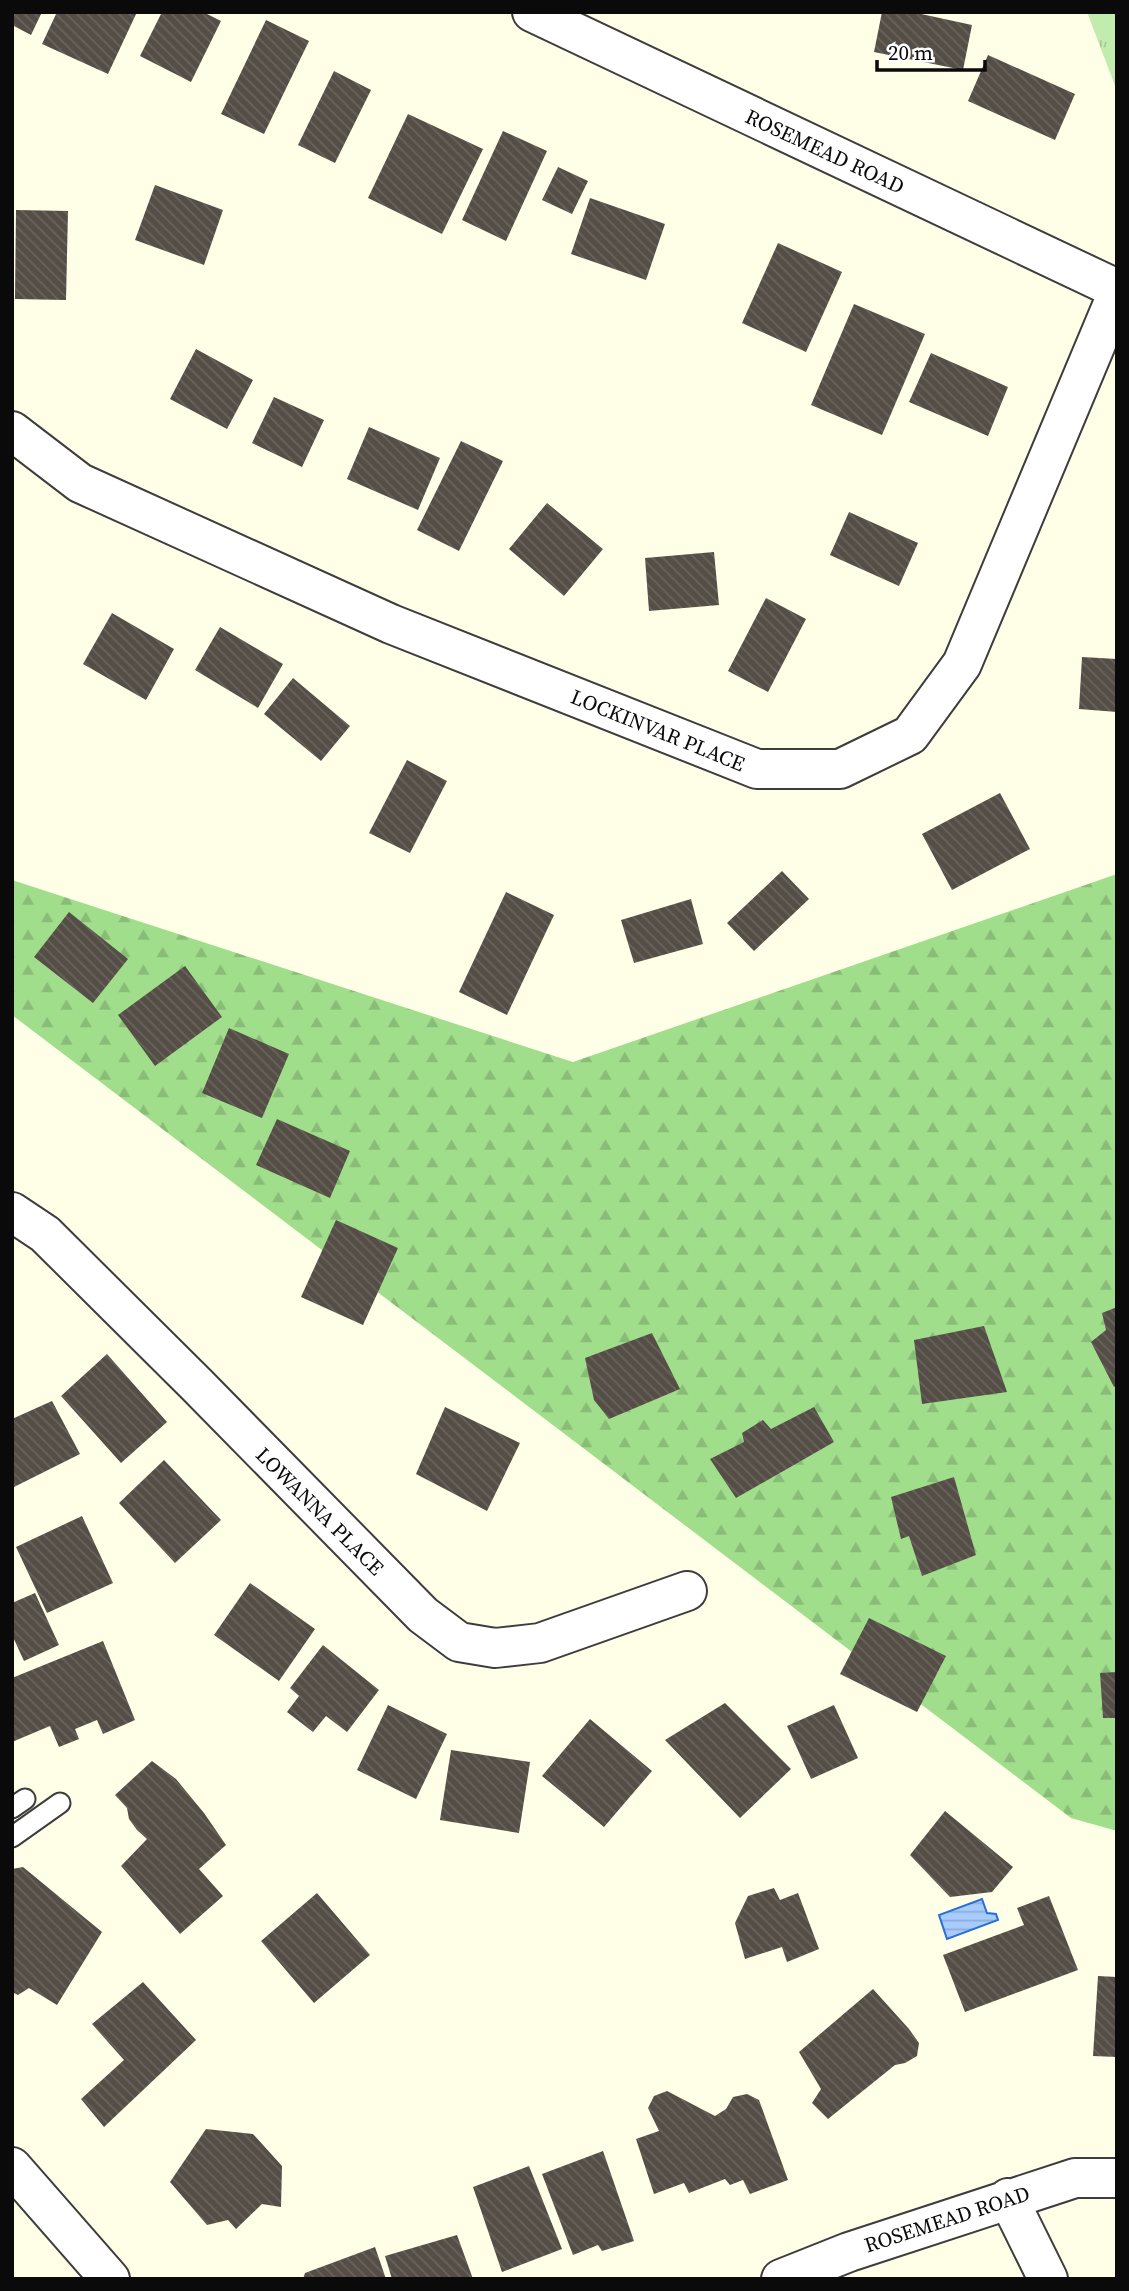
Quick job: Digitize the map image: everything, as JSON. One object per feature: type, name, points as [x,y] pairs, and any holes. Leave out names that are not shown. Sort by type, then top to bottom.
[{"type":"street","name":"ROSEMEAD ROAD","points":[[533,12],[1117,292]]},
{"type":"street","name":"LOCKINVAR PLACE","points":[[12,431],[80,483],[391,624],[758,769],[840,769],[910,735],[962,664],[1117,292]]},
{"type":"street","name":"LOWANNA PLACE","points":[[12,1212],[45,1234],[423,1615],[459,1642],[495,1648],[540,1643],[687,1591]]},
{"type":"street","points":[[12,2167],[110,2279]]},
{"type":"street","name":"ROSEMEAD ROAD","points":[[781,2279],[849,2252],[1008,2198],[1075,2178],[1117,2178]]},
{"type":"street","points":[[1008,2198],[1048,2279]]},
{"type":"lane","points":[[12,1838],[60,1803]]},
{"type":"green space","points":[[1087,12],[1117,12],[1117,91]]},
{"type":"green space","points":[[1117,874],[1117,1831],[1071,1818],[12,1015],[12,880],[573,1062]]},
{"type":"water","points":[[982,1899],[987,1913],[996,1914],[998,1920],[947,1939],[939,1915]]},
{"type":"building","points":[[12,12],[42,12],[31,35],[12,25]]},
{"type":"building","points":[[57,12],[137,12],[108,74],[42,44]]},
{"type":"building","points":[[162,12],[203,12],[221,21],[191,82],[140,56]]},
{"type":"building","points":[[882,12],[912,12],[972,25],[963,70],[874,52]]},
{"type":"building","points":[[266,20],[309,41],[264,134],[221,114]]},
{"type":"building","points":[[988,55],[1075,94],[1055,140],[968,101]]},
{"type":"building","points":[[334,71],[371,90],[335,163],[298,145]]},
{"type":"building","points":[[408,114],[483,149],[442,234],[368,198]]},
{"type":"building","points":[[503,131],[547,151],[506,241],[462,220]]},
{"type":"building","points":[[558,167],[588,181],[572,214],[542,200]]},
{"type":"building","points":[[155,185],[223,210],[204,265],[135,240]]},
{"type":"building","points":[[590,198],[665,224],[646,280],[571,254]]},
{"type":"building","points":[[16,210],[68,211],[66,300],[15,299]]},
{"type":"building","points":[[778,243],[842,272],[806,352],[742,323]]},
{"type":"building","points":[[854,304],[925,334],[882,435],[811,405]]},
{"type":"building","points":[[196,349],[253,380],[227,429],[170,399]]},
{"type":"building","points":[[931,353],[1008,387],[988,436],[909,402]]},
{"type":"building","points":[[274,397],[324,420],[302,467],[252,443]]},
{"type":"building","points":[[369,427],[440,458],[418,510],[347,479]]},
{"type":"building","points":[[461,441],[503,461],[459,551],[417,530]]},
{"type":"building","points":[[547,503],[603,549],[564,596],[509,549]]},
{"type":"building","points":[[849,512],[918,543],[899,586],[830,555]]},
{"type":"building","points":[[714,552],[719,605],[649,611],[645,558]]},
{"type":"building","points":[[766,598],[806,619],[768,692],[728,671]]},
{"type":"building","points":[[112,613],[174,649],[146,700],[83,664]]},
{"type":"building","points":[[220,627],[283,664],[258,708],[195,670]]},
{"type":"building","points":[[1082,657],[1117,659],[1117,712],[1079,709]]},
{"type":"building","points":[[293,678],[350,726],[321,761],[264,714]]},
{"type":"building","points":[[407,760],[447,781],[410,853],[369,833]]},
{"type":"building","points":[[1000,793],[1030,849],[952,890],[922,834]]},
{"type":"building","points":[[782,871],[809,899],[754,951],[727,923]]},
{"type":"building","points":[[506,892],[554,915],[507,1015],[459,992]]},
{"type":"building","points":[[691,899],[703,944],[634,963],[621,920]]},
{"type":"building","points":[[69,912],[128,959],[93,1003],[34,957]]},
{"type":"building","points":[[185,966],[222,1017],[155,1066],[118,1015]]},
{"type":"building","points":[[229,1028],[289,1054],[262,1118],[202,1093]]},
{"type":"building","points":[[277,1119],[350,1151],[330,1198],[256,1165]]},
{"type":"building","points":[[336,1220],[398,1248],[363,1325],[301,1297]]},
{"type":"building","points":[[1117,1307],[1117,1386],[1114,1387],[1091,1342],[1106,1330],[1102,1313]]},
{"type":"building","points":[[984,1326],[1007,1392],[922,1404],[914,1340]]},
{"type":"building","points":[[652,1333],[680,1389],[609,1419],[594,1400],[585,1358]]},
{"type":"building","points":[[107,1354],[167,1422],[121,1463],[61,1396]]},
{"type":"building","points":[[52,1401],[80,1454],[12,1488],[12,1419]]},
{"type":"building","points":[[445,1407],[520,1443],[487,1511],[416,1474]]},
{"type":"building","points":[[814,1407],[834,1442],[736,1498],[710,1459],[744,1442],[742,1433],[763,1420],[771,1429]]},
{"type":"building","points":[[164,1460],[221,1520],[175,1563],[119,1503]]},
{"type":"building","points":[[954,1477],[976,1555],[922,1576],[909,1536],[901,1539],[891,1497]]},
{"type":"building","points":[[82,1516],[113,1583],[47,1613],[16,1547]]},
{"type":"building","points":[[250,1583],[315,1629],[279,1681],[214,1635]]},
{"type":"building","points":[[35,1593],[59,1645],[24,1661],[12,1635],[12,1603]]},
{"type":"building","points":[[869,1618],[946,1656],[917,1712],[840,1674]]},
{"type":"building","points":[[103,1641],[135,1720],[103,1734],[97,1720],[75,1729],[79,1739],[59,1747],[50,1726],[12,1742],[12,1678]]},
{"type":"building","points":[[323,1645],[379,1690],[347,1732],[326,1716],[313,1732],[287,1712],[299,1696],[290,1688]]},
{"type":"building","points":[[1117,1672],[1117,1718],[1103,1718],[1100,1673]]},
{"type":"building","points":[[725,1703],[791,1769],[740,1818],[665,1740]]},
{"type":"building","points":[[388,1705],[447,1734],[416,1799],[357,1770]]},
{"type":"building","points":[[834,1705],[858,1758],[811,1779],[787,1726]]},
{"type":"building","points":[[590,1719],[652,1771],[604,1827],[542,1776]]},
{"type":"building","points":[[451,1750],[530,1762],[519,1833],[440,1820]]},
{"type":"building","points":[[152,1761],[176,1779],[226,1845],[199,1869],[223,1896],[180,1934],[121,1866],[147,1839],[129,1819],[127,1808],[115,1795]]},
{"type":"building","points":[[945,1811],[1013,1867],[992,1892],[950,1897],[910,1855]]},
{"type":"building","points":[[23,1867],[102,1932],[57,2005],[29,1988],[18,1995],[12,1992],[12,1869]]},
{"type":"building","points":[[774,1888],[780,1900],[798,1893],[819,1949],[787,1962],[782,1947],[745,1959],[735,1923],[748,1896]]},
{"type":"building","points":[[317,1893],[370,1955],[314,2003],[261,1941]]},
{"type":"building","points":[[1049,1896],[1078,1970],[965,2012],[943,1955],[1024,1925],[1017,1908]]},
{"type":"building","points":[[1098,1976],[1117,1977],[1117,2057],[1093,2056]]},
{"type":"building","points":[[143,1982],[196,2040],[104,2127],[81,2099],[124,2060],[92,2024]]},
{"type":"building","points":[[873,1989],[919,2043],[917,2056],[895,2065],[828,2119],[812,2103],[821,2089],[799,2052]]},
{"type":"building","points":[[667,2091],[715,2116],[726,2109],[733,2097],[747,2094],[759,2100],[788,2180],[750,2194],[743,2180],[730,2185],[725,2179],[689,2193],[684,2183],[654,2194],[636,2139],[659,2131],[648,2108],[654,2096]]},
{"type":"building","points":[[206,2129],[253,2134],[282,2166],[281,2207],[262,2204],[236,2229],[228,2220],[207,2225],[170,2182]]},
{"type":"building","points":[[603,2151],[634,2241],[602,2251],[598,2245],[573,2255],[542,2174]]},
{"type":"building","points":[[529,2166],[562,2249],[502,2272],[473,2187]]},
{"type":"building","points":[[457,2235],[473,2279],[392,2279],[385,2256]]},
{"type":"building","points":[[375,2247],[386,2279],[303,2279],[305,2273]]}]
